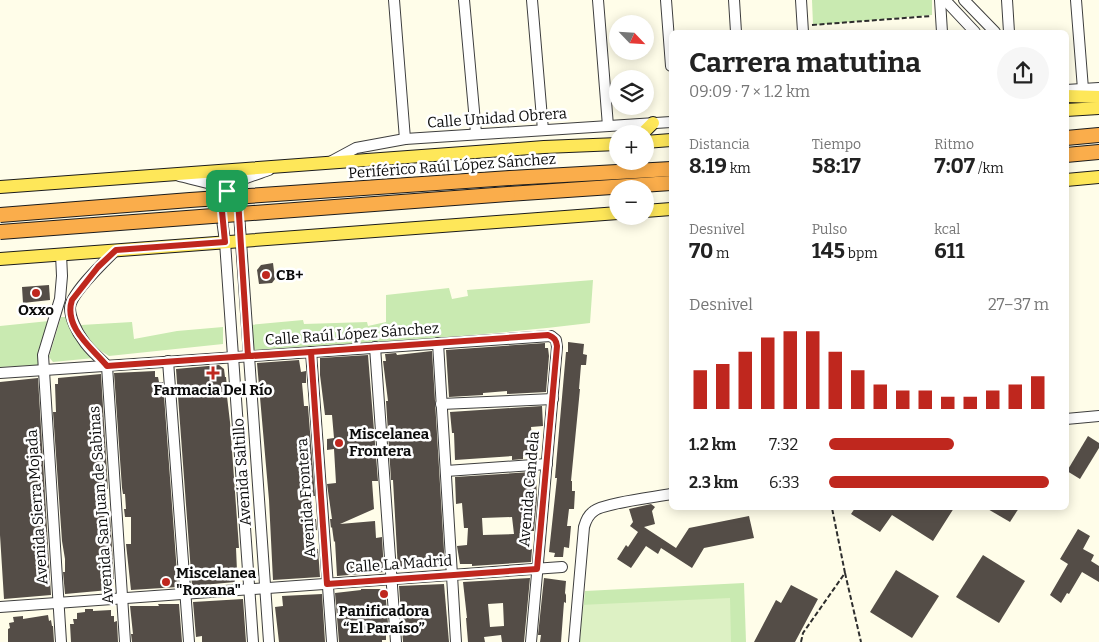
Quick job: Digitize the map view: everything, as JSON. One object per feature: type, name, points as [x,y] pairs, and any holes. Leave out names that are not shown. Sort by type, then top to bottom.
[{"type":"highway","points":[[1069,138],[1099,135]]},
{"type":"highway","points":[[1069,155],[1099,152]]},
{"type":"highway","points":[[1069,159],[1099,161]]},
{"type":"highway","name":"Periférico Raúl López Sánchez","points":[[0,215],[510,178],[669,169]]},
{"type":"highway","name":"Periférico Raúl López Sánchez","points":[[0,232],[669,183]]},
{"type":"main road","points":[[1069,96],[1099,98]]},
{"type":"main road","points":[[1069,110],[1099,108]]},
{"type":"main road","points":[[654,141],[669,140]]},
{"type":"main road","name":"Periférico Raúl López Sánchez","points":[[0,187],[544,147],[609,144]]},
{"type":"main road","points":[[1069,180],[1099,177]]},
{"type":"main road","points":[[654,210],[669,209]]},
{"type":"main road","points":[[0,259],[609,214]]},
{"type":"street","points":[[394,0],[405,139]]},
{"type":"street","points":[[464,0],[476,134]]},
{"type":"street","points":[[532,0],[543,130]]},
{"type":"street","points":[[598,0],[608,126]]},
{"type":"street","points":[[666,0],[669,40]]},
{"type":"street","points":[[734,0],[736,30]]},
{"type":"street","points":[[801,0],[804,30]]},
{"type":"street","points":[[940,0],[942,30]]},
{"type":"street","points":[[945,0],[973,30]]},
{"type":"street","points":[[964,0],[993,30]]},
{"type":"street","points":[[1007,0],[1009,30]]},
{"type":"street","points":[[1076,0],[1083,89]]},
{"type":"street","points":[[1069,90],[1099,88]]},
{"type":"street","name":"Calle Unidad Obrera","points":[[329,163],[356,148],[405,139],[669,122]]},
{"type":"street","name":"Periférico Raúl López Sánchez","points":[[171,174],[211,184],[227,191],[236,182],[278,166]]},
{"type":"street","points":[[225,242],[221,201],[227,191],[238,199],[242,240]]},
{"type":"street","name":"Avenida Saltillo","points":[[242,240],[248,356],[269,642]]},
{"type":"street","name":"Avenida Saltillo","points":[[225,242],[253,642]]},
{"type":"street","points":[[107,366],[82,340],[73,320],[70,307],[72,300],[82,286],[116,250]]},
{"type":"street","name":"Avenida Sierra Mojada","points":[[61,254],[60,299],[43,355],[61,642]]},
{"type":"street","name":"Calle Raúl López Sánchez","points":[[0,373],[548,335],[556,340]]},
{"type":"street","name":"Avenida Candela","points":[[531,642],[553,399],[556,340]]},
{"type":"street","points":[[438,343],[456,642]]},
{"type":"street","points":[[375,347],[396,642]]},
{"type":"street","name":"Avenida Frontera","points":[[311,352],[332,642]]},
{"type":"street","points":[[168,361],[188,642]]},
{"type":"street","name":"Avenida San Juan de Sabinas","points":[[107,366],[125,642]]},
{"type":"street","points":[[441,404],[553,399]]},
{"type":"street","points":[[1069,419],[1099,416]]},
{"type":"street","points":[[446,470],[547,464]]},
{"type":"street","points":[[574,642],[586,519],[594,510],[600,507],[669,494]]},
{"type":"street","name":"Calle La Madrid","points":[[0,607],[562,568]]},
{"type":"path","points":[[812,17],[812,26],[934,16]]},
{"type":"path","points":[[832,510],[860,642]]},
{"type":"path","points":[[802,642],[803,632],[845,573]]},
{"type":"green space","points":[[812,0],[932,0],[932,15],[813,25]]},
{"type":"green space","points":[[593,280],[590,323],[423,339],[255,350],[251,347],[250,325],[303,320],[304,324],[367,322],[368,326],[386,322],[386,295],[449,288],[452,299],[468,296],[467,290]]},
{"type":"green space","points":[[61,317],[67,317],[94,358],[53,362],[49,357]]},
{"type":"green space","points":[[49,321],[38,365],[0,367],[0,326]]},
{"type":"green space","points":[[132,322],[134,339],[177,331],[223,327],[223,344],[109,356],[93,346],[81,325]]},
{"type":"green space","points":[[744,583],[746,642],[580,642],[585,591]]},
{"type":"green space","points":[[730,598],[731,642],[581,642],[580,605]]},
{"type":"building","name":"CB+","points":[[273,263],[275,279],[272,283],[259,284],[257,270],[261,265]]},
{"type":"building","name":"Oxxo","points":[[49,285],[50,300],[23,303],[22,287]]},
{"type":"building","points":[[568,342],[584,344],[583,354],[587,355],[586,365],[581,365],[571,481],[572,491],[575,491],[574,509],[569,509],[567,526],[571,526],[569,548],[564,547],[563,557],[554,557],[555,553],[549,552]]},
{"type":"building","points":[[545,343],[549,356],[546,392],[507,394],[507,391],[483,393],[483,395],[449,397],[446,350]]},
{"type":"building","points":[[432,351],[445,567],[398,570],[386,401],[388,401],[383,361],[386,361],[385,354],[396,353],[397,355]]},
{"type":"building","points":[[368,355],[378,481],[372,481],[374,509],[340,524],[375,521],[376,538],[382,537],[384,572],[337,576],[335,541],[331,528],[330,519],[332,519],[327,484],[336,483],[334,449],[327,450],[327,439],[334,438],[332,415],[325,415],[320,358]]},
{"type":"building","points":[[299,360],[301,372],[306,371],[306,383],[302,383],[304,406],[308,406],[315,496],[310,496],[312,519],[316,519],[317,530],[313,531],[313,548],[318,549],[320,577],[273,580],[269,500],[257,363]]},
{"type":"building","points":[[219,365],[224,369],[227,387],[239,548],[236,548],[237,571],[234,572],[235,582],[192,586],[176,369]]},
{"type":"building","points":[[155,371],[155,377],[158,377],[159,382],[163,382],[178,587],[131,590],[126,544],[131,544],[131,517],[125,517],[124,509],[126,509],[125,494],[123,494],[122,488],[114,373]]},
{"type":"building","points":[[101,374],[108,489],[105,489],[106,508],[108,508],[110,515],[114,579],[111,579],[112,585],[109,586],[109,590],[65,594],[63,572],[65,572],[65,559],[62,541],[53,412],[56,412],[55,384],[58,384],[58,378]]},
{"type":"building","points":[[38,378],[51,595],[4,599],[0,535],[0,382]]},
{"type":"building","points":[[542,406],[543,426],[531,427],[533,447],[536,447],[536,455],[523,456],[523,459],[512,460],[512,456],[455,460],[454,433],[452,433],[450,412]]},
{"type":"building","points":[[1088,436],[1099,443],[1099,448],[1080,479],[1069,472],[1069,468]]},
{"type":"building","points":[[531,472],[532,476],[536,476],[537,498],[534,531],[528,531],[529,550],[532,549],[531,562],[472,566],[472,564],[460,564],[457,546],[467,545],[468,528],[464,528],[462,503],[456,504],[455,477]],"holes":[[[512,517],[514,534],[483,535],[482,518]]]},
{"type":"building","points":[[651,504],[655,507],[652,511],[655,524],[644,527],[676,548],[689,528],[749,516],[754,538],[704,548],[692,568],[661,548],[658,554],[646,546],[631,568],[617,559],[638,532],[630,526],[633,522],[629,509]]},
{"type":"building","points":[[854,510],[953,510],[933,541],[892,515],[880,532],[851,514]]},
{"type":"building","points":[[989,510],[1018,510],[1010,522]]},
{"type":"building","points":[[1078,529],[1090,536],[1083,549],[1094,555],[1091,561],[1099,566],[1099,582],[1082,572],[1069,594],[1067,593],[1061,603],[1050,595],[1068,564],[1060,559]]},
{"type":"building","points":[[983,555],[1025,581],[999,623],[956,597]]},
{"type":"building","points":[[896,570],[939,596],[912,638],[870,612]]},
{"type":"building","points":[[530,578],[524,642],[502,642],[501,635],[484,637],[485,642],[468,642],[463,582]],"holes":[[[503,603],[504,626],[490,627],[488,604]]]},
{"type":"building","points":[[544,578],[566,581],[566,603],[564,602],[561,642],[540,642],[541,635],[538,635]]},
{"type":"building","points":[[444,584],[449,642],[403,642],[399,586]]},
{"type":"building","points":[[791,585],[818,599],[795,642],[754,642],[776,600],[781,603]]},
{"type":"building","points":[[361,589],[385,589],[389,635],[386,635],[386,640],[382,640],[382,642],[339,642],[335,593]]},
{"type":"building","points":[[322,594],[325,642],[279,642],[275,607],[283,606],[282,596]]},
{"type":"building","points":[[243,599],[246,642],[202,642],[202,636],[196,637],[193,602]]},
{"type":"building","points":[[158,604],[179,604],[182,642],[132,642],[130,606],[159,606]]},
{"type":"building","points":[[85,609],[93,609],[93,611],[111,610],[114,622],[117,621],[118,642],[71,642],[70,624],[74,624],[73,619],[77,619],[77,613],[85,612]]},
{"type":"building","points":[[48,615],[49,621],[51,620],[53,626],[54,642],[8,642],[9,623],[14,622],[13,617],[23,616],[23,619]]},
{"type":"place","name":"CB+","points":[[266,275]]},
{"type":"place","name":"Oxxo","points":[[36,293]]},
{"type":"place","name":"Farmacia Del Río","points":[[213,373]]},
{"type":"place","name":"Miscelanea Frontera","points":[[339,443]]},
{"type":"place","name":"Miscelanea \"Roxana\"","points":[[166,582]]},
{"type":"place","name":"Panificadora “El Paraíso”","points":[[384,594]]},
{"type":"route","points":[[227,191],[221,201],[225,242],[116,250],[98,267],[72,300],[70,307],[73,320],[82,340],[107,366],[311,352],[548,335],[553,337],[556,340],[557,346],[537,569],[327,584],[311,352],[248,356],[238,199],[227,191]]}]
